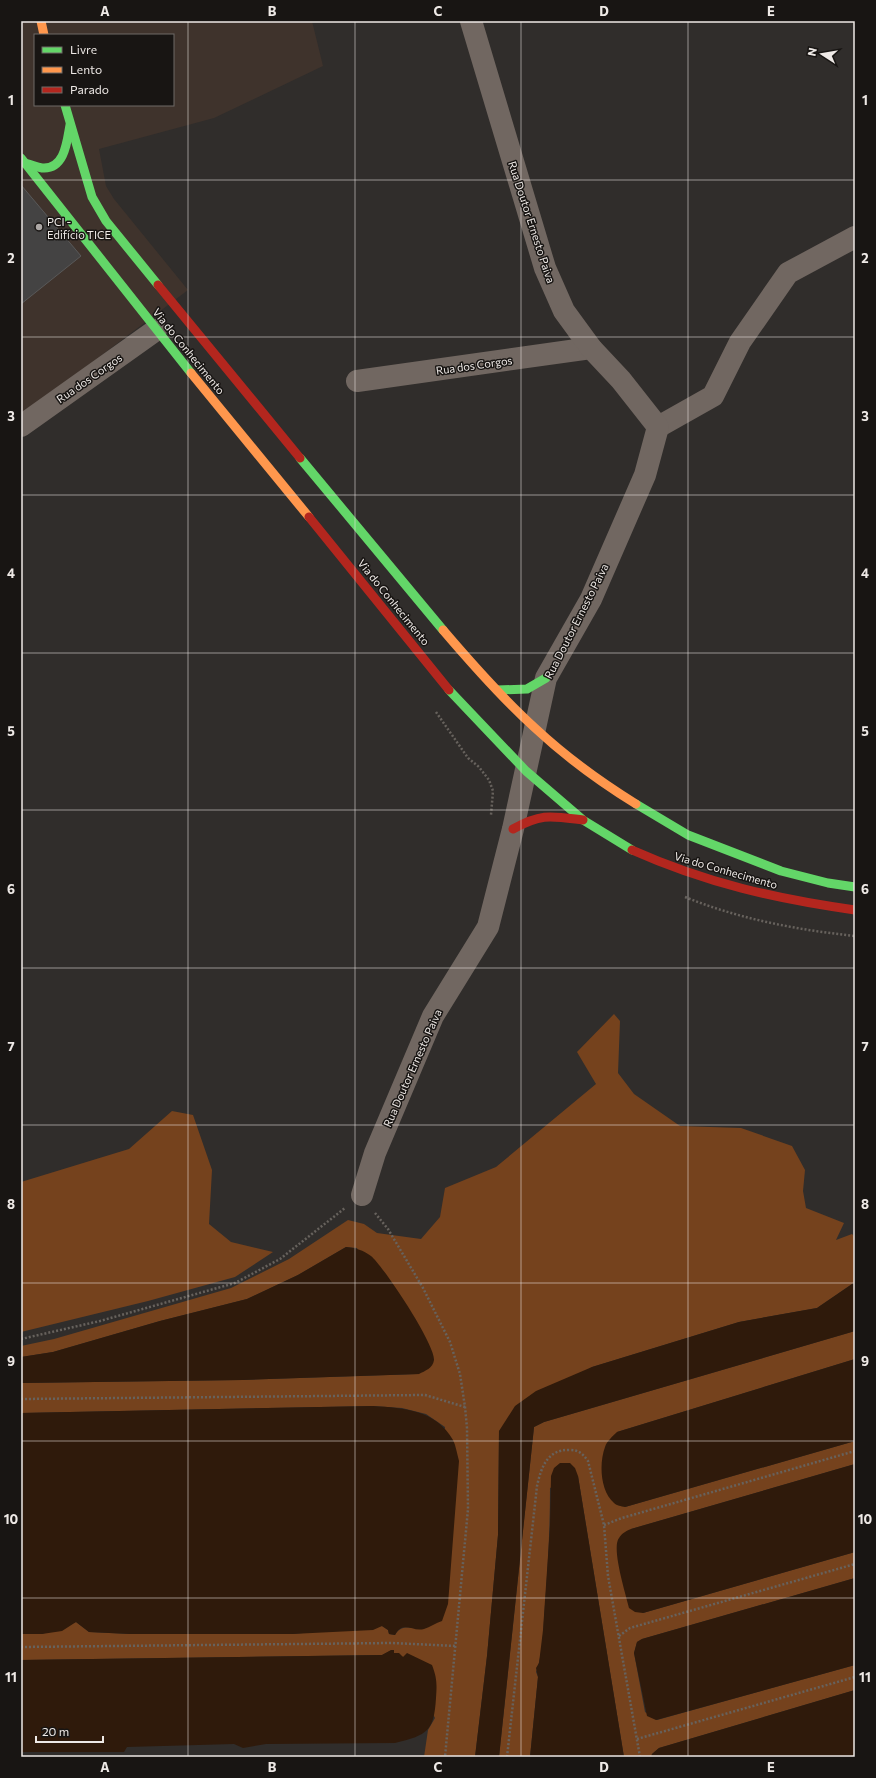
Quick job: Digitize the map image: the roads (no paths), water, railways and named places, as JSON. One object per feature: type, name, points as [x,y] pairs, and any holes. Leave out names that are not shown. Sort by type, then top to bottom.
[{"type":"street","points":[[41,21],[44,34]]},
{"type":"street","name":"Rua Doutor Ernesto Paiva","points":[[362,1195],[375,1153],[433,1016],[488,926],[513,829],[546,678],[594,592],[645,475],[658,427],[621,380],[591,348],[564,311],[544,268],[472,21]]},
{"type":"street","name":"Via do Conhecimento","points":[[65,106],[92,197],[106,221],[360,537],[497,690],[536,729],[592,774],[634,803],[688,835],[781,871],[828,882],[855,886]]},
{"type":"street","points":[[23,161],[44,168],[54,166],[62,158],[70,123]]},
{"type":"street","name":"Via do Conhecimento","points":[[23,161],[156,330],[342,551],[446,687],[526,771],[583,820],[632,850],[666,865],[709,880],[799,902],[855,910]]},
{"type":"street","points":[[96,218],[106,221]]},
{"type":"street","points":[[80,234],[82,225],[86,222]]},
{"type":"street","points":[[658,427],[713,396],[740,342],[788,273],[855,237]]},
{"type":"street","name":"Rua dos Corgos","points":[[21,426],[156,330]]},
{"type":"street","name":"Rua dos Corgos","points":[[357,381],[591,348]]},
{"type":"street","points":[[497,690],[527,688],[546,678]]},
{"type":"street","points":[[513,829],[531,819],[550,816],[583,820]]},
{"type":"place","name":"PCI - Edifício TICE","points":[[39,227]]}]
